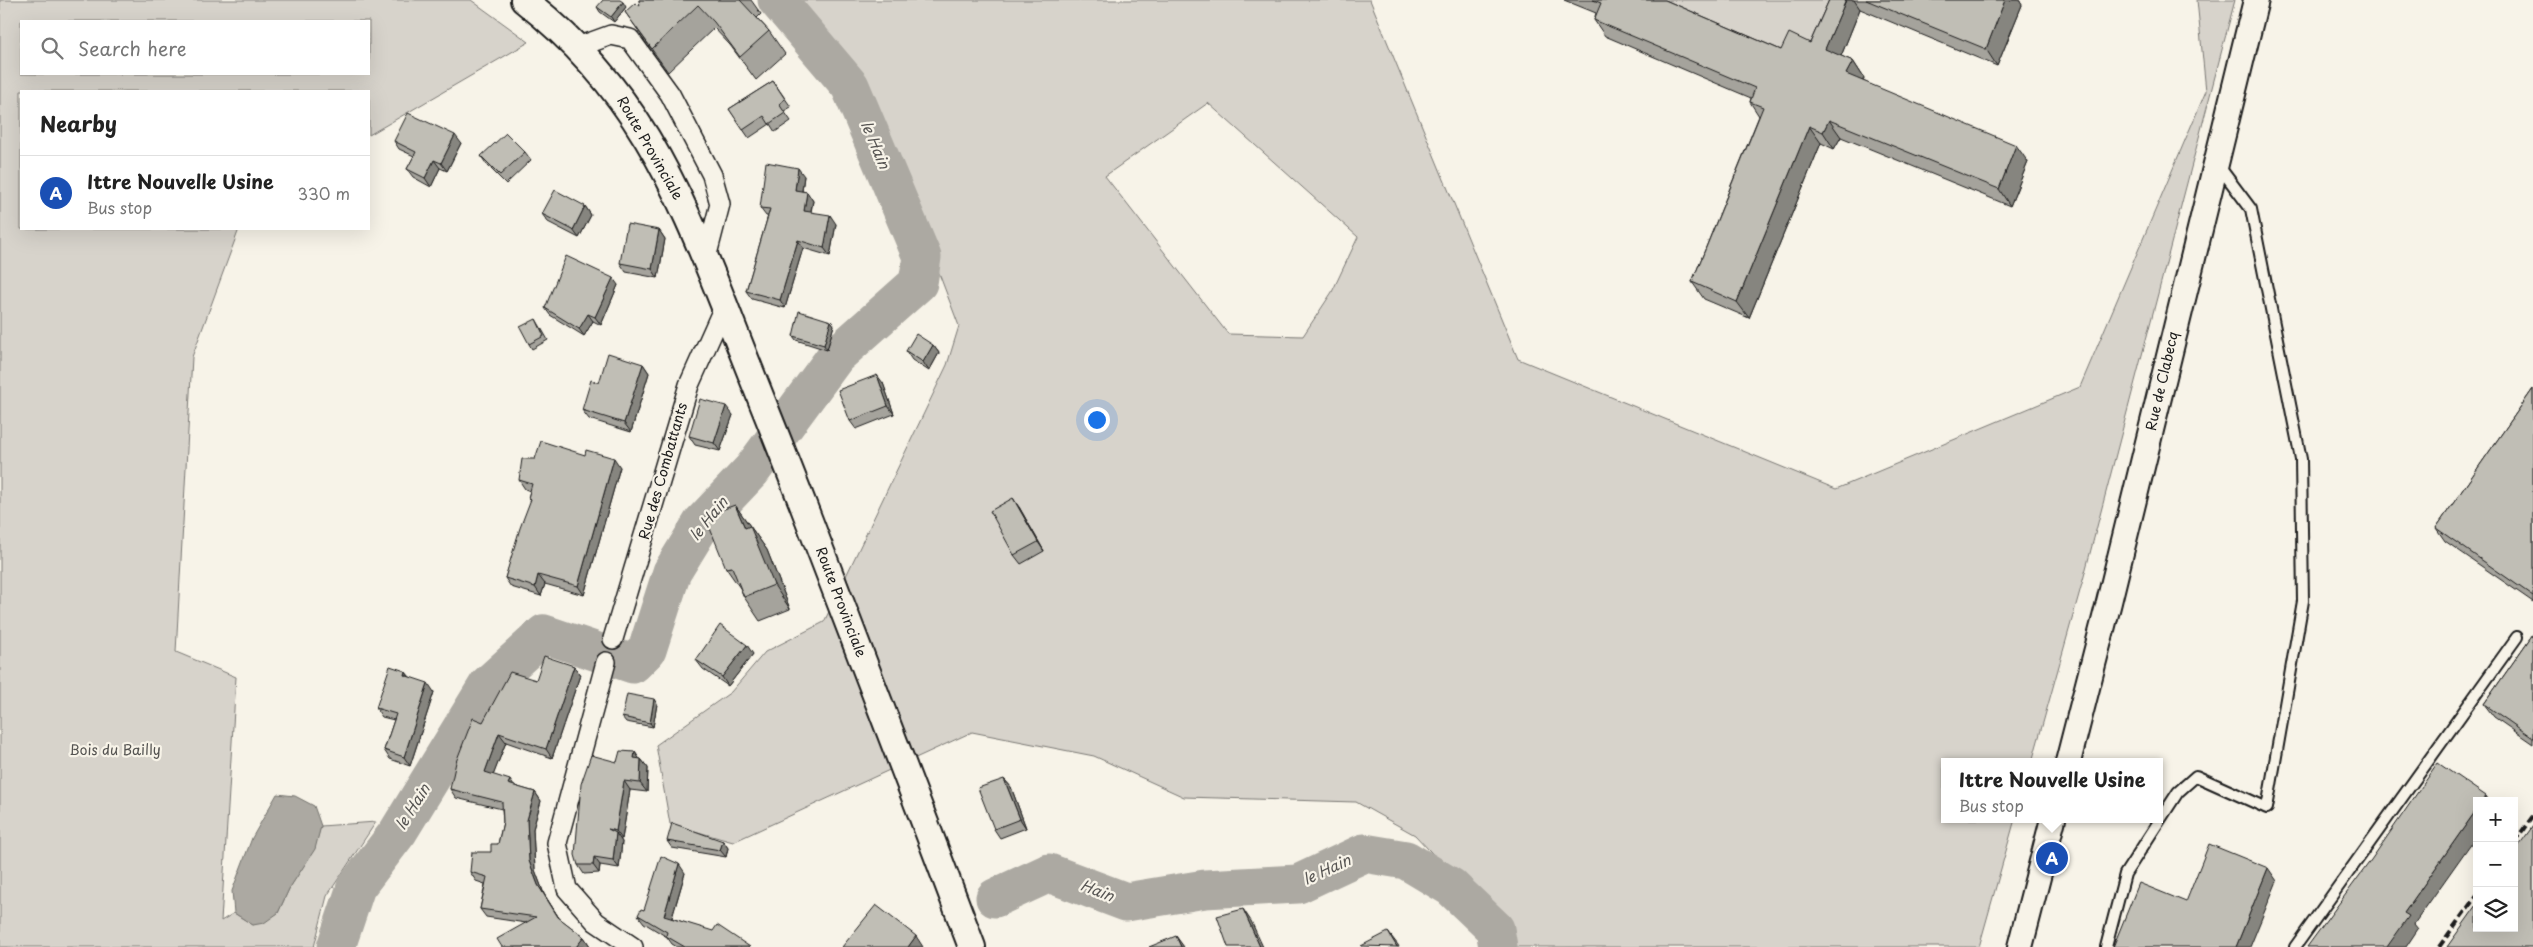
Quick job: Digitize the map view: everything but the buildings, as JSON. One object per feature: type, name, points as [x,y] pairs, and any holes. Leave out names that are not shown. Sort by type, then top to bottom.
[{"type":"main road","name":"Route Provinciale","points":[[524,0],[578,47],[615,89],[643,130],[677,191],[706,258],[786,459],[972,947]]},
{"type":"street","name":"Rue de Clabecq","points":[[2069,758],[2256,0]]},
{"type":"street","points":[[578,47],[611,35],[630,39],[670,94],[712,175],[720,204],[706,258]]},
{"type":"street","name":"Rue des Combattants","points":[[613,639],[689,385],[724,307]]},
{"type":"street","points":[[606,662],[557,843],[567,889],[596,922],[632,947]]},
{"type":"street","points":[[2020,947],[2052,823]]},
{"type":"lane","points":[[2163,815],[2178,792],[2196,776],[2266,808],[2304,601],[2301,459],[2259,248],[2251,209],[2216,162]]},
{"type":"lane","points":[[2295,947],[2517,637]]},
{"type":"lane","points":[[2106,947],[2125,874],[2158,823]]},
{"type":"green space","name":"Bois du Bailly","points":[[0,0],[471,0],[529,42],[370,134],[370,90],[20,90],[20,230],[239,230],[192,357],[176,652],[236,677],[221,921],[234,913],[253,925],[278,913],[289,889],[314,849],[321,826],[376,822],[327,896],[314,947],[0,947]]},
{"type":"green space","points":[[773,0],[1370,0],[1518,359],[1836,489],[2080,387],[2206,91],[2197,0],[2235,0],[2083,580],[2033,758],[1941,758],[1941,823],[2014,823],[1979,947],[1516,947],[1515,942],[1415,835],[1356,802],[1184,797],[1094,756],[972,732],[733,842],[670,824],[656,745],[731,692],[765,652],[824,622],[947,365],[959,326],[886,134]],"holes":[[[1208,103],[1358,237],[1332,292],[1303,336],[1228,334],[1105,176]]]},
{"type":"green space","points":[[1638,0],[1848,0],[1793,67]]},
{"type":"shaded area","points":[[277,794],[295,796],[314,806],[321,826],[315,849],[289,889],[278,913],[264,923],[253,925],[234,913],[232,891],[252,838]]},
{"type":"waterway","name":"le Hain","points":[[336,947],[356,887],[398,832],[488,685],[544,634],[633,664],[647,650],[672,572],[702,523],[752,470],[836,356],[918,283],[922,257],[850,86],[777,0]]},
{"type":"waterway","name":"le Hain","points":[[995,898],[1049,873],[1126,902],[1205,889],[1298,884],[1364,853],[1406,860],[1451,887],[1495,929],[1498,947]]},
{"type":"railway","points":[[2518,837],[2533,816]]},
{"type":"railway","points":[[2439,947],[2473,900]]},
{"type":"place","name":"Ittre Nouvelle Usine","points":[[2052,858]]},
{"type":"water label","name":"Hain","points":[[1097,891]]}]
